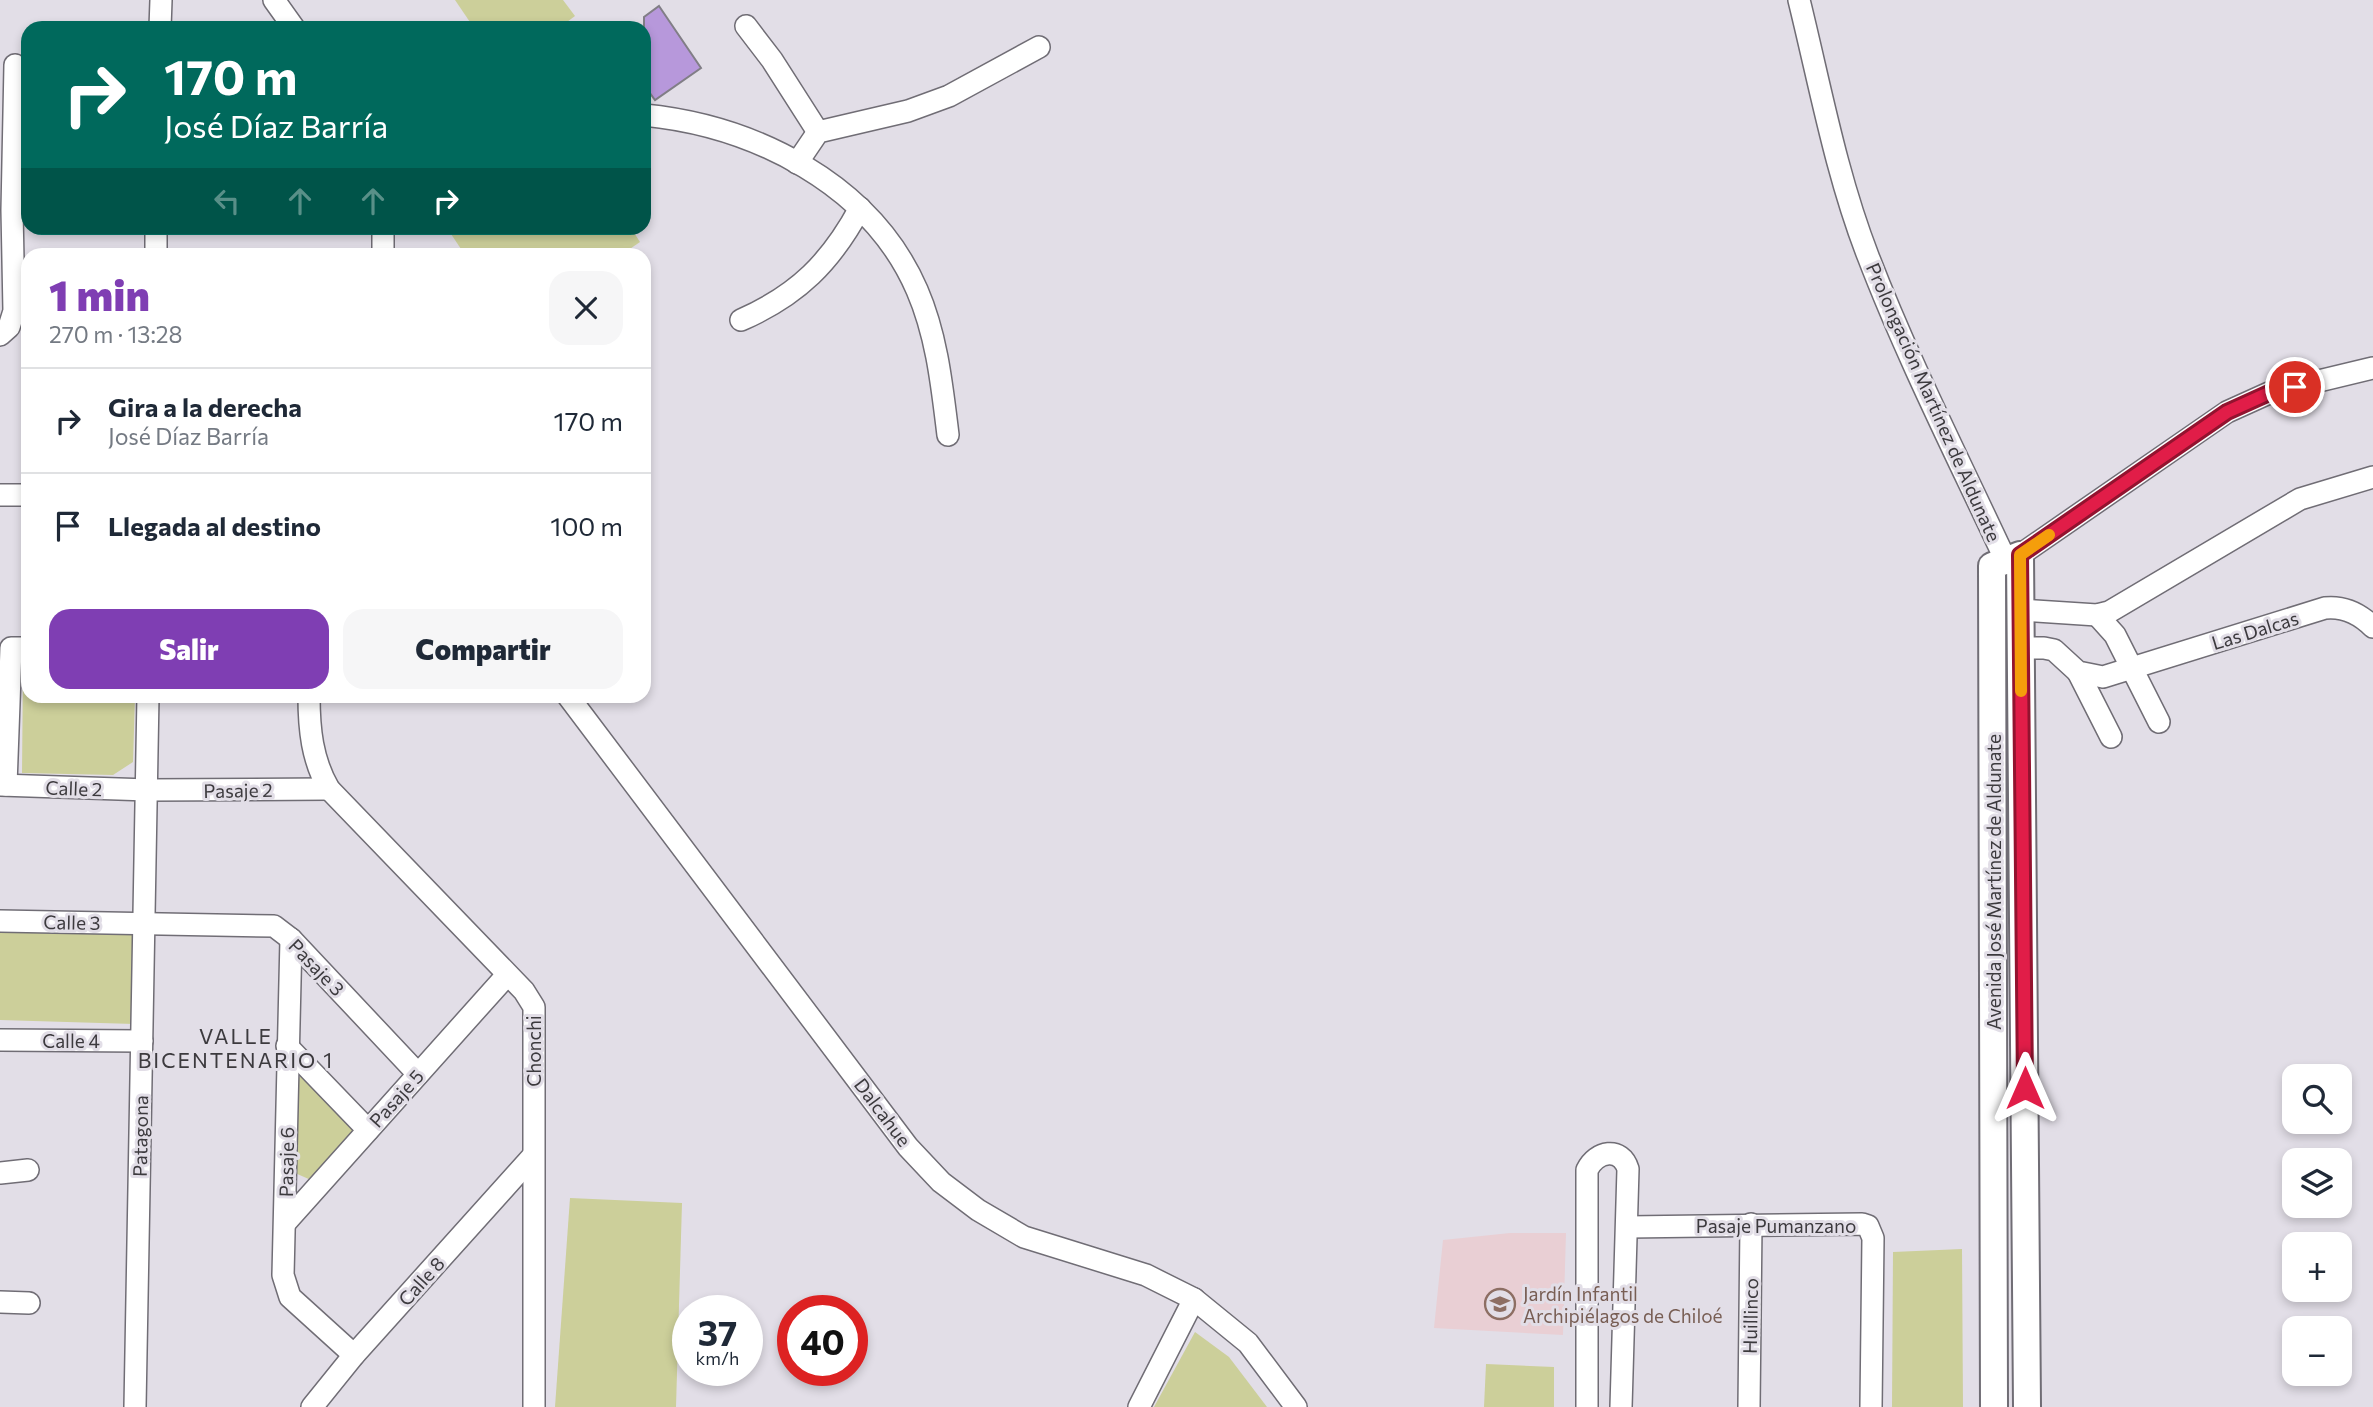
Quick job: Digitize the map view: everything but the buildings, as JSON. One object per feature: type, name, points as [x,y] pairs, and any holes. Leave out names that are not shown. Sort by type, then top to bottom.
[{"type":"street","points":[[160,0],[160,21]]},
{"type":"street","points":[[274,0],[290,21]]},
{"type":"street","name":"Prolongación Martínez de Aldunate","points":[[1799,0],[1838,159],[1867,254],[1898,328],[2006,561]]},
{"type":"street","points":[[746,26],[790,86],[818,131]]},
{"type":"street","points":[[797,163],[818,131],[908,111],[949,96],[1039,47]]},
{"type":"street","points":[[0,335],[9,327],[14,311],[13,210],[21,104],[15,65]]},
{"type":"street","points":[[651,117],[729,132],[755,142],[797,163],[860,208],[893,244],[917,291],[933,339],[948,435]]},
{"type":"street","points":[[741,320],[786,297],[819,268],[845,236],[860,208]]},
{"type":"street","points":[[2006,561],[2227,412],[2269,393],[2373,368]]},
{"type":"street","points":[[2021,610],[2103,613],[2300,499],[2373,477]]},
{"type":"street","points":[[0,495],[21,495]]},
{"type":"street","name":"Avenida José Martínez de Aldunate","points":[[2006,561],[2021,610],[2027,1407]]},
{"type":"street","name":"Avenida José Martínez de Aldunate","points":[[1994,1407],[2006,561]]},
{"type":"street","name":"Las Dalcas","points":[[2078,672],[2103,677],[2115,675],[2325,608],[2340,606],[2356,613],[2373,627]]},
{"type":"street","points":[[2103,613],[2159,722]]},
{"type":"street","points":[[3,785],[13,647]]},
{"type":"street","points":[[2021,648],[2054,650],[2078,672],[2111,737]]},
{"type":"street","name":"Patagona","points":[[135,1407],[148,703]]},
{"type":"street","name":"Chonchi","points":[[309,703],[312,747],[319,772],[328,789],[524,991],[534,1007],[534,1407]]},
{"type":"street","name":"Dalcahue","points":[[573,703],[908,1147],[941,1182],[978,1210],[1024,1237],[1146,1275],[1194,1299],[1248,1343],[1296,1407]]},
{"type":"street","name":"Calle 2","points":[[3,785],[148,790]]},
{"type":"street","name":"Pasaje 2","points":[[148,790],[328,789]]},
{"type":"street","name":"Calle 3","points":[[0,921],[145,923]]},
{"type":"street","name":"Pasaje 3","points":[[145,923],[274,926],[291,939],[418,1074]]},
{"type":"street","name":"Pasaje 6","points":[[291,939],[283,1275],[290,1297],[354,1355]]},
{"type":"street","name":"Pasaje 5","points":[[286,1222],[507,975]]},
{"type":"street","name":"Calle 4","points":[[0,1040],[142,1041]]},
{"type":"street","points":[[287,1046],[368,1130]]},
{"type":"street","points":[[1587,1407],[1587,1170],[1591,1161],[1600,1154],[1618,1155],[1625,1160],[1628,1169],[1621,1407]]},
{"type":"street","name":"Calle 8","points":[[312,1407],[354,1355],[532,1157]]},
{"type":"street","points":[[0,1173],[28,1170]]},
{"type":"street","name":"Pasaje Pumanzano","points":[[1628,1227],[1751,1224],[1868,1226],[1873,1238],[1871,1407]]},
{"type":"street","name":"Huillinco","points":[[1749,1407],[1751,1224]]},
{"type":"street","points":[[1139,1407],[1194,1299]]},
{"type":"street","points":[[0,1302],[29,1303]]},
{"type":"shaded area","name":"Jardín Infantil Archipiélagos de Chiloé","points":[[1510,1233],[1566,1233],[1563,1335],[1434,1328],[1443,1240]]},
{"type":"green space","points":[[455,0],[563,0],[575,16],[568,21],[469,21]]},
{"type":"green space","points":[[452,235],[636,235],[640,242],[631,248],[460,248]]},
{"type":"green space","points":[[23,703],[135,703],[133,762],[113,775],[22,773]]},
{"type":"green space","points":[[134,927],[134,1024],[0,1020],[0,930]]},
{"type":"green space","points":[[302,1076],[353,1123],[351,1137],[311,1180],[295,1173],[298,1078]]},
{"type":"green space","points":[[570,1198],[682,1203],[679,1295],[672,1295],[672,1386],[677,1386],[676,1407],[555,1407]]},
{"type":"green space","points":[[1962,1249],[1963,1407],[1892,1407],[1893,1252]]},
{"type":"green space","points":[[1195,1332],[1229,1357],[1267,1407],[1154,1407]]},
{"type":"green space","points":[[1486,1364],[1554,1367],[1554,1407],[1484,1407]]},
{"type":"slow traffic","points":[[2021,691],[2020,555],[2049,535]]},
{"type":"place","name":"Jardín Infantil Archipiélagos de Chiloé","points":[[1500,1304]]},
{"type":"district","name":"VALLE BICENTENARIO 1","points":[[236,1047]]},
{"type":"route","points":[[2025,1088],[2020,555],[2227,412],[2269,393],[2295,387]]}]
